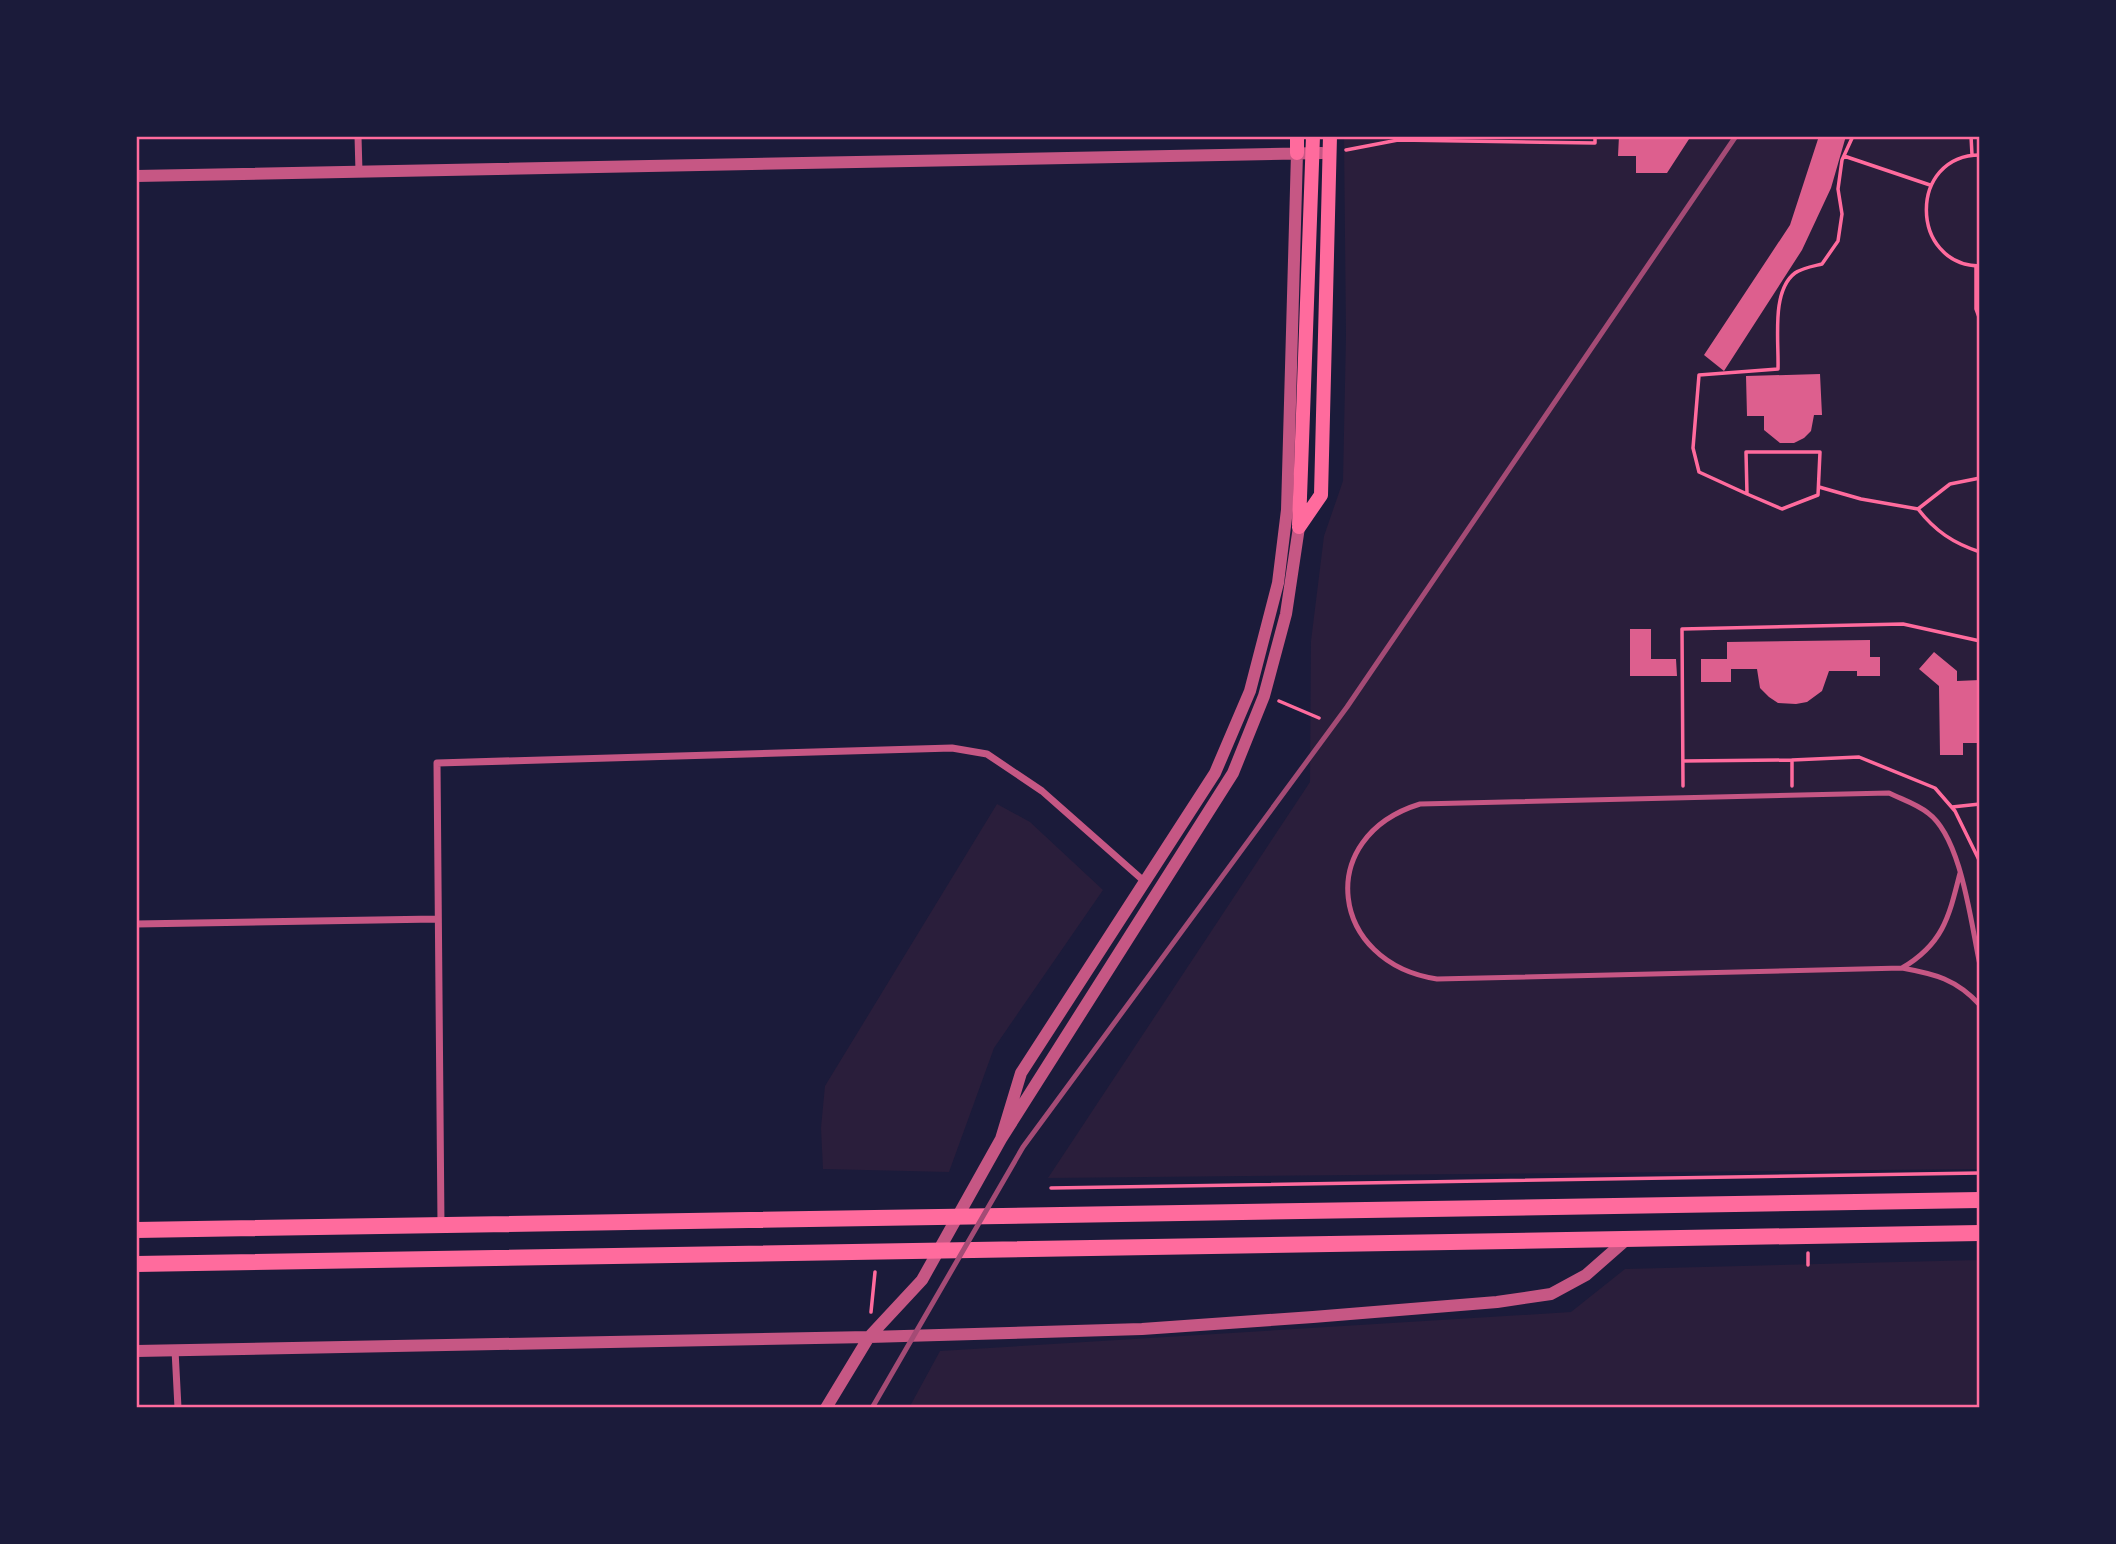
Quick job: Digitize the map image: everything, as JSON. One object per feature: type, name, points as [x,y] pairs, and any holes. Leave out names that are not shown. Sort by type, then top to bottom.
[{"type":"main road","points":[[1297,136],[1297,153]]},
{"type":"main road","points":[[1299,527],[1313,136]]},
{"type":"main road","points":[[1299,527],[1321,495],[1330,136]]},
{"type":"main road","points":[[136,1230],[1979,1200]]},
{"type":"main road","points":[[136,1264],[1979,1233]]},
{"type":"street","points":[[358,136],[359,172]]},
{"type":"street","points":[[1001,1139],[1021,1073],[1215,773],[1250,691],[1278,583],[1287,510],[1297,153]]},
{"type":"street","points":[[136,176],[1330,153]]},
{"type":"street","points":[[826,1408],[869,1337],[922,1280],[1001,1139],[1233,774],[1264,696],[1286,614],[1299,527]]},
{"type":"street","points":[[441,1226],[436,919],[437,763],[952,748],[987,754],[1042,791],[1146,883]]},
{"type":"street","points":[[136,924],[436,919]]},
{"type":"street","points":[[136,1351],[1142,1329],[1497,1302],[1551,1294],[1586,1275],[1627,1239]]},
{"type":"street","points":[[175,1350],[178,1408]]},
{"type":"lane","points":[[1979,965],[1954,850],[1930,814],[1889,793],[1420,804],[1400,810],[1378,822],[1359,844],[1349,869],[1347,900],[1354,925],[1375,953],[1392,967],[1413,975],[1437,979],[1902,968],[1938,974],[1970,995],[1979,1005]]},
{"type":"lane","points":[[1902,968],[1923,956],[1940,934],[1951,911],[1961,873]]},
{"type":"path","points":[[1330,153],[1398,140],[1595,143],[1595,136]]},
{"type":"path","points":[[1747,494],[1746,452],[1820,452],[1818,495],[1782,509],[1747,494],[1699,472],[1693,447],[1699,375],[1778,369],[1780,310],[1784,285],[1797,271],[1822,264],[1838,241],[1842,215],[1838,189],[1844,156],[1853,136]]},
{"type":"path","points":[[1971,136],[1972,155]]},
{"type":"path","points":[[1979,155],[1947,165],[1930,185],[1925,215],[1936,244],[1960,263],[1978,266],[1979,320]]},
{"type":"path","points":[[1844,156],[1930,185]]},
{"type":"path","points":[[1918,509],[1950,484],[1979,478]]},
{"type":"path","points":[[1819,487],[1861,499],[1918,509],[1933,528],[1960,545],[1979,552]]},
{"type":"path","points":[[1683,798],[1682,629],[1903,624],[1979,641]]},
{"type":"path","points":[[1284,702],[1318,718]]},
{"type":"path","points":[[1683,761],[1792,760],[1792,795]]},
{"type":"path","points":[[1952,807],[1979,804]]},
{"type":"path","points":[[1051,1188],[1979,1173]]},
{"type":"path","points":[[871,1314],[875,1272]]},
{"type":"shaded area","points":[[1344,137],[1979,137],[1979,1169],[1048,1178],[1310,782],[1311,641],[1324,536],[1343,481],[1346,335]]},
{"type":"shaded area","points":[[997,804],[1030,822],[1103,890],[994,1048],[949,1172],[823,1169],[821,1128],[825,1086]]},
{"type":"shaded area","points":[[1979,1260],[1979,1407],[909,1408],[940,1351],[1571,1312],[1625,1269]]},
{"type":"building","points":[[1619,136],[1691,136],[1667,173],[1636,173],[1636,156],[1618,156]]},
{"type":"building","points":[[1819,136],[1846,136],[1831,188],[1802,250],[1724,371],[1704,355],[1790,225]]},
{"type":"building","points":[[1820,374],[1822,415],[1814,415],[1811,431],[1804,438],[1794,443],[1780,443],[1764,430],[1764,416],[1747,416],[1746,376]]},
{"type":"building","points":[[1630,629],[1651,629],[1651,659],[1676,659],[1677,676],[1630,676]]},
{"type":"building","points":[[1870,640],[1870,657],[1880,657],[1880,676],[1857,676],[1857,671],[1829,671],[1822,691],[1807,702],[1778,703],[1760,688],[1757,669],[1731,669],[1731,682],[1701,682],[1701,659],[1727,659],[1727,642]]},
{"type":"building","points":[[1934,652],[1957,671],[1957,681],[1980,680],[1980,743],[1963,743],[1963,755],[1940,755],[1939,686],[1919,669]]},
{"type":"railway","points":[[872,1408],[1023,1147],[1347,707],[1736,136]]}]
